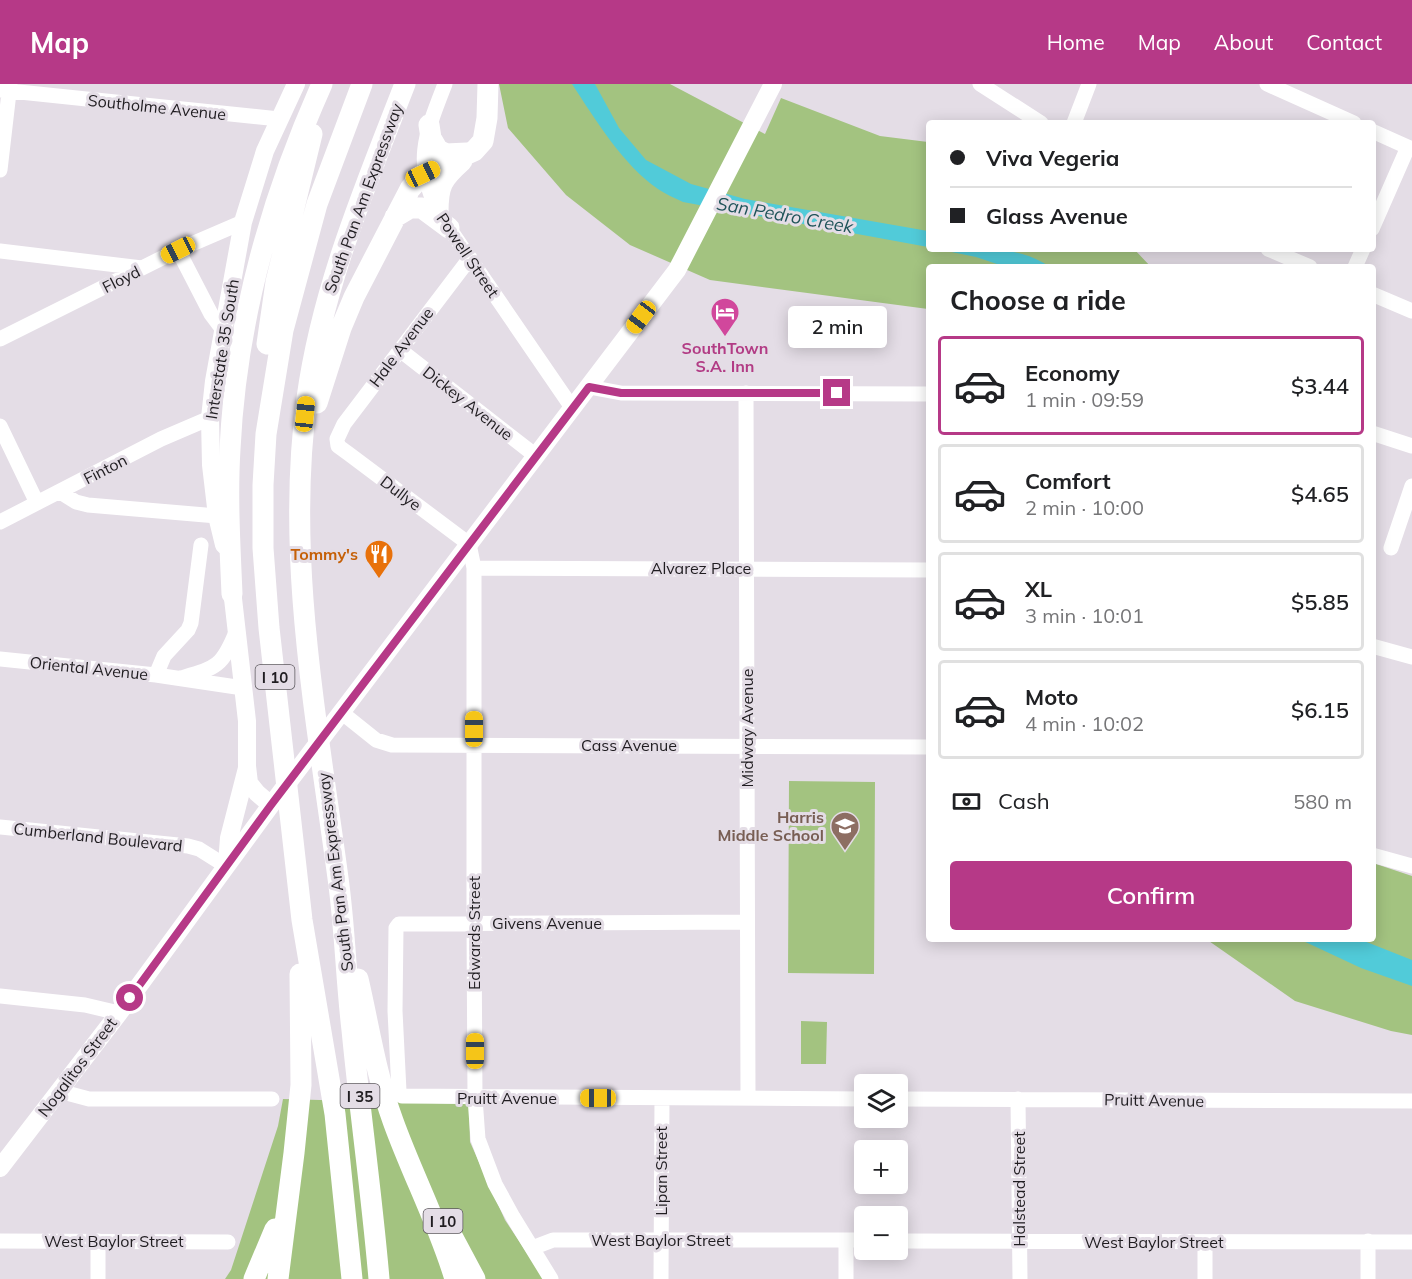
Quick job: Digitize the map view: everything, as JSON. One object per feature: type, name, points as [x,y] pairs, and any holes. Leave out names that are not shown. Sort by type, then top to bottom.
[{"type":"highway","points":[[232,594],[228,492],[230,447],[234,401],[248,313],[268,228],[290,161],[323,84]]},
{"type":"highway","points":[[266,434],[266,347],[276,282],[323,84]]},
{"type":"highway","name":"I 10","points":[[278,1279],[301,1085],[302,1021],[298,949],[302,920],[266,595],[263,527],[266,434],[283,330],[297,273],[328,173],[362,84]]},
{"type":"highway","name":"South Pan Am Expressway","points":[[379,1279],[351,1029],[343,914],[303,597],[299,534],[301,449],[315,353],[332,281],[405,84]]},
{"type":"highway","points":[[443,220],[438,192],[442,180],[483,141],[486,132],[488,84]]},
{"type":"highway","points":[[429,125],[431,138],[438,150],[447,154],[474,151]]},
{"type":"highway","points":[[301,449],[341,328],[354,297],[410,189],[423,174],[474,151]]},
{"type":"highway","points":[[395,217],[410,207],[422,208],[443,220]]},
{"type":"highway","name":"I 10","points":[[343,914],[385,1098],[409,1163],[475,1279]]},
{"type":"highway","name":"I 35","points":[[302,920],[335,1114],[352,1279]]},
{"type":"highway","points":[[409,1163],[444,1245],[455,1279]]},
{"type":"highway","points":[[254,1279],[287,1198]]},
{"type":"main road","name":"Interstate 35 South","points":[[273,802],[257,793],[249,783],[247,721],[229,567],[217,516],[211,465],[210,418],[243,222],[265,152],[296,84]]},
{"type":"main road","name":"Nogalitos Street","points":[[0,1168],[119,1013],[273,802],[677,270],[772,84]]},
{"type":"main road","name":"Interstate 35 South","points":[[226,866],[229,838],[247,766]]},
{"type":"street","name":"Powell Street","points":[[445,84],[429,125],[423,153],[423,174],[443,220],[573,409]]},
{"type":"street","points":[[980,84],[1036,120]]},
{"type":"street","points":[[1075,120],[1089,84]]},
{"type":"street","points":[[1267,84],[1347,120]]},
{"type":"street","name":"Southolme Avenue","points":[[6,88],[279,119]]},
{"type":"street","points":[[0,170],[6,88]]},
{"type":"street","points":[[1376,133],[1410,148],[1376,220]]},
{"type":"street","name":"Floyd","points":[[0,339],[178,250],[243,222]]},
{"type":"street","points":[[0,250],[142,268]]},
{"type":"street","points":[[178,250],[211,314],[223,330]]},
{"type":"street","points":[[1275,252],[1303,264]]},
{"type":"street","name":"Hale Avenue","points":[[337,439],[344,423],[470,258]]},
{"type":"street","points":[[1376,296],[1412,311]]},
{"type":"street","name":"Dickey Avenue","points":[[400,350],[536,456]]},
{"type":"street","points":[[589,387],[621,393],[926,394]]},
{"type":"street","name":"Midway Avenue","points":[[746,393],[748,1098]]},
{"type":"street","name":"Finton","points":[[0,522],[161,440],[210,418]]},
{"type":"street","points":[[0,426],[38,503]]},
{"type":"street","points":[[1376,434],[1412,446]]},
{"type":"street","name":"Dullye","points":[[337,439],[338,446],[469,544]]},
{"type":"street","points":[[1391,548],[1412,486]]},
{"type":"street","points":[[60,492],[76,502],[88,505],[217,516]]},
{"type":"street","name":"Edwards Street","points":[[469,544],[474,568],[474,924],[478,1139],[495,1184],[552,1279]]},
{"type":"street","points":[[156,675],[164,656],[188,630],[191,623],[201,545]]},
{"type":"street","name":"Alvarez Place","points":[[474,568],[926,570]]},
{"type":"street","name":"Oriental Avenue","points":[[178,679],[206,671],[219,663],[226,656],[236,632]]},
{"type":"street","points":[[1376,647],[1412,657]]},
{"type":"street","name":"Oriental Avenue","points":[[0,659],[156,675],[243,688]]},
{"type":"street","name":"Cass Avenue","points":[[339,715],[376,740],[392,745],[926,747]]},
{"type":"street","name":"Cumberland Boulevard","points":[[0,827],[188,846],[199,849],[226,866]]},
{"type":"street","points":[[1376,856],[1412,866]]},
{"type":"street","name":"Givens Avenue","points":[[402,1096],[397,1080],[395,1011],[396,928],[399,924],[747,922]]},
{"type":"street","points":[[0,996],[85,1005],[119,1013]]},
{"type":"street","points":[[59,1091],[89,1099],[272,1099]]},
{"type":"street","name":"Pruitt Avenue","points":[[402,1096],[854,1099]]},
{"type":"street","name":"Lipan Street","points":[[661,1279],[662,1098]]},
{"type":"street","name":"Pruitt Avenue","points":[[908,1099],[1412,1101]]},
{"type":"street","name":"Halstead Street","points":[[1018,1099],[1020,1279]]},
{"type":"street","name":"West Baylor Street","points":[[532,1248],[554,1240],[854,1240]]},
{"type":"street","points":[[846,1240],[846,1279]]},
{"type":"street","name":"West Baylor Street","points":[[0,1241],[228,1242]]},
{"type":"street","points":[[98,1241],[98,1279]]},
{"type":"street","name":"West Baylor Street","points":[[908,1241],[1412,1242]]},
{"type":"street","points":[[1368,1241],[1368,1279]]},
{"type":"street","points":[[1205,1242],[1205,1279]]},
{"type":"green space","points":[[499,84],[670,84],[765,134],[781,98],[880,136],[926,142],[926,252],[1137,252],[1148,264],[926,264],[926,309],[710,280],[630,245],[566,195],[508,128]]},
{"type":"green space","points":[[789,781],[875,782],[874,974],[788,973]]},
{"type":"green space","points":[[1376,864],[1412,876],[1412,1035],[1391,1031],[1295,1001],[1210,942],[1376,942]]},
{"type":"green space","points":[[801,1021],[827,1022],[826,1064],[801,1064]]},
{"type":"green space","points":[[283,1099],[469,1104],[470,1142],[505,1220],[544,1279],[225,1279],[231,1270],[278,1126]]},
{"type":"water","name":"San Pedro Creek","points":[[572,84],[595,84],[619,128],[646,160],[691,184],[745,199],[926,231],[926,247],[683,202],[658,189],[645,179],[621,154]]},
{"type":"water","points":[[952,252],[1015,252],[1044,264],[997,264]]},
{"type":"water","points":[[1305,942],[1367,942],[1412,960],[1412,986],[1361,968]]},
{"type":"place","name":"SouthTown S.A. Inn","points":[[725,338]]},
{"type":"place","name":"Tommy's","points":[[379,580]]},
{"type":"place","name":"Harris Middle School","points":[[845,852]]},
{"type":"route","points":[[130,998],[271,805],[589,387],[621,393],[837,393]]}]
